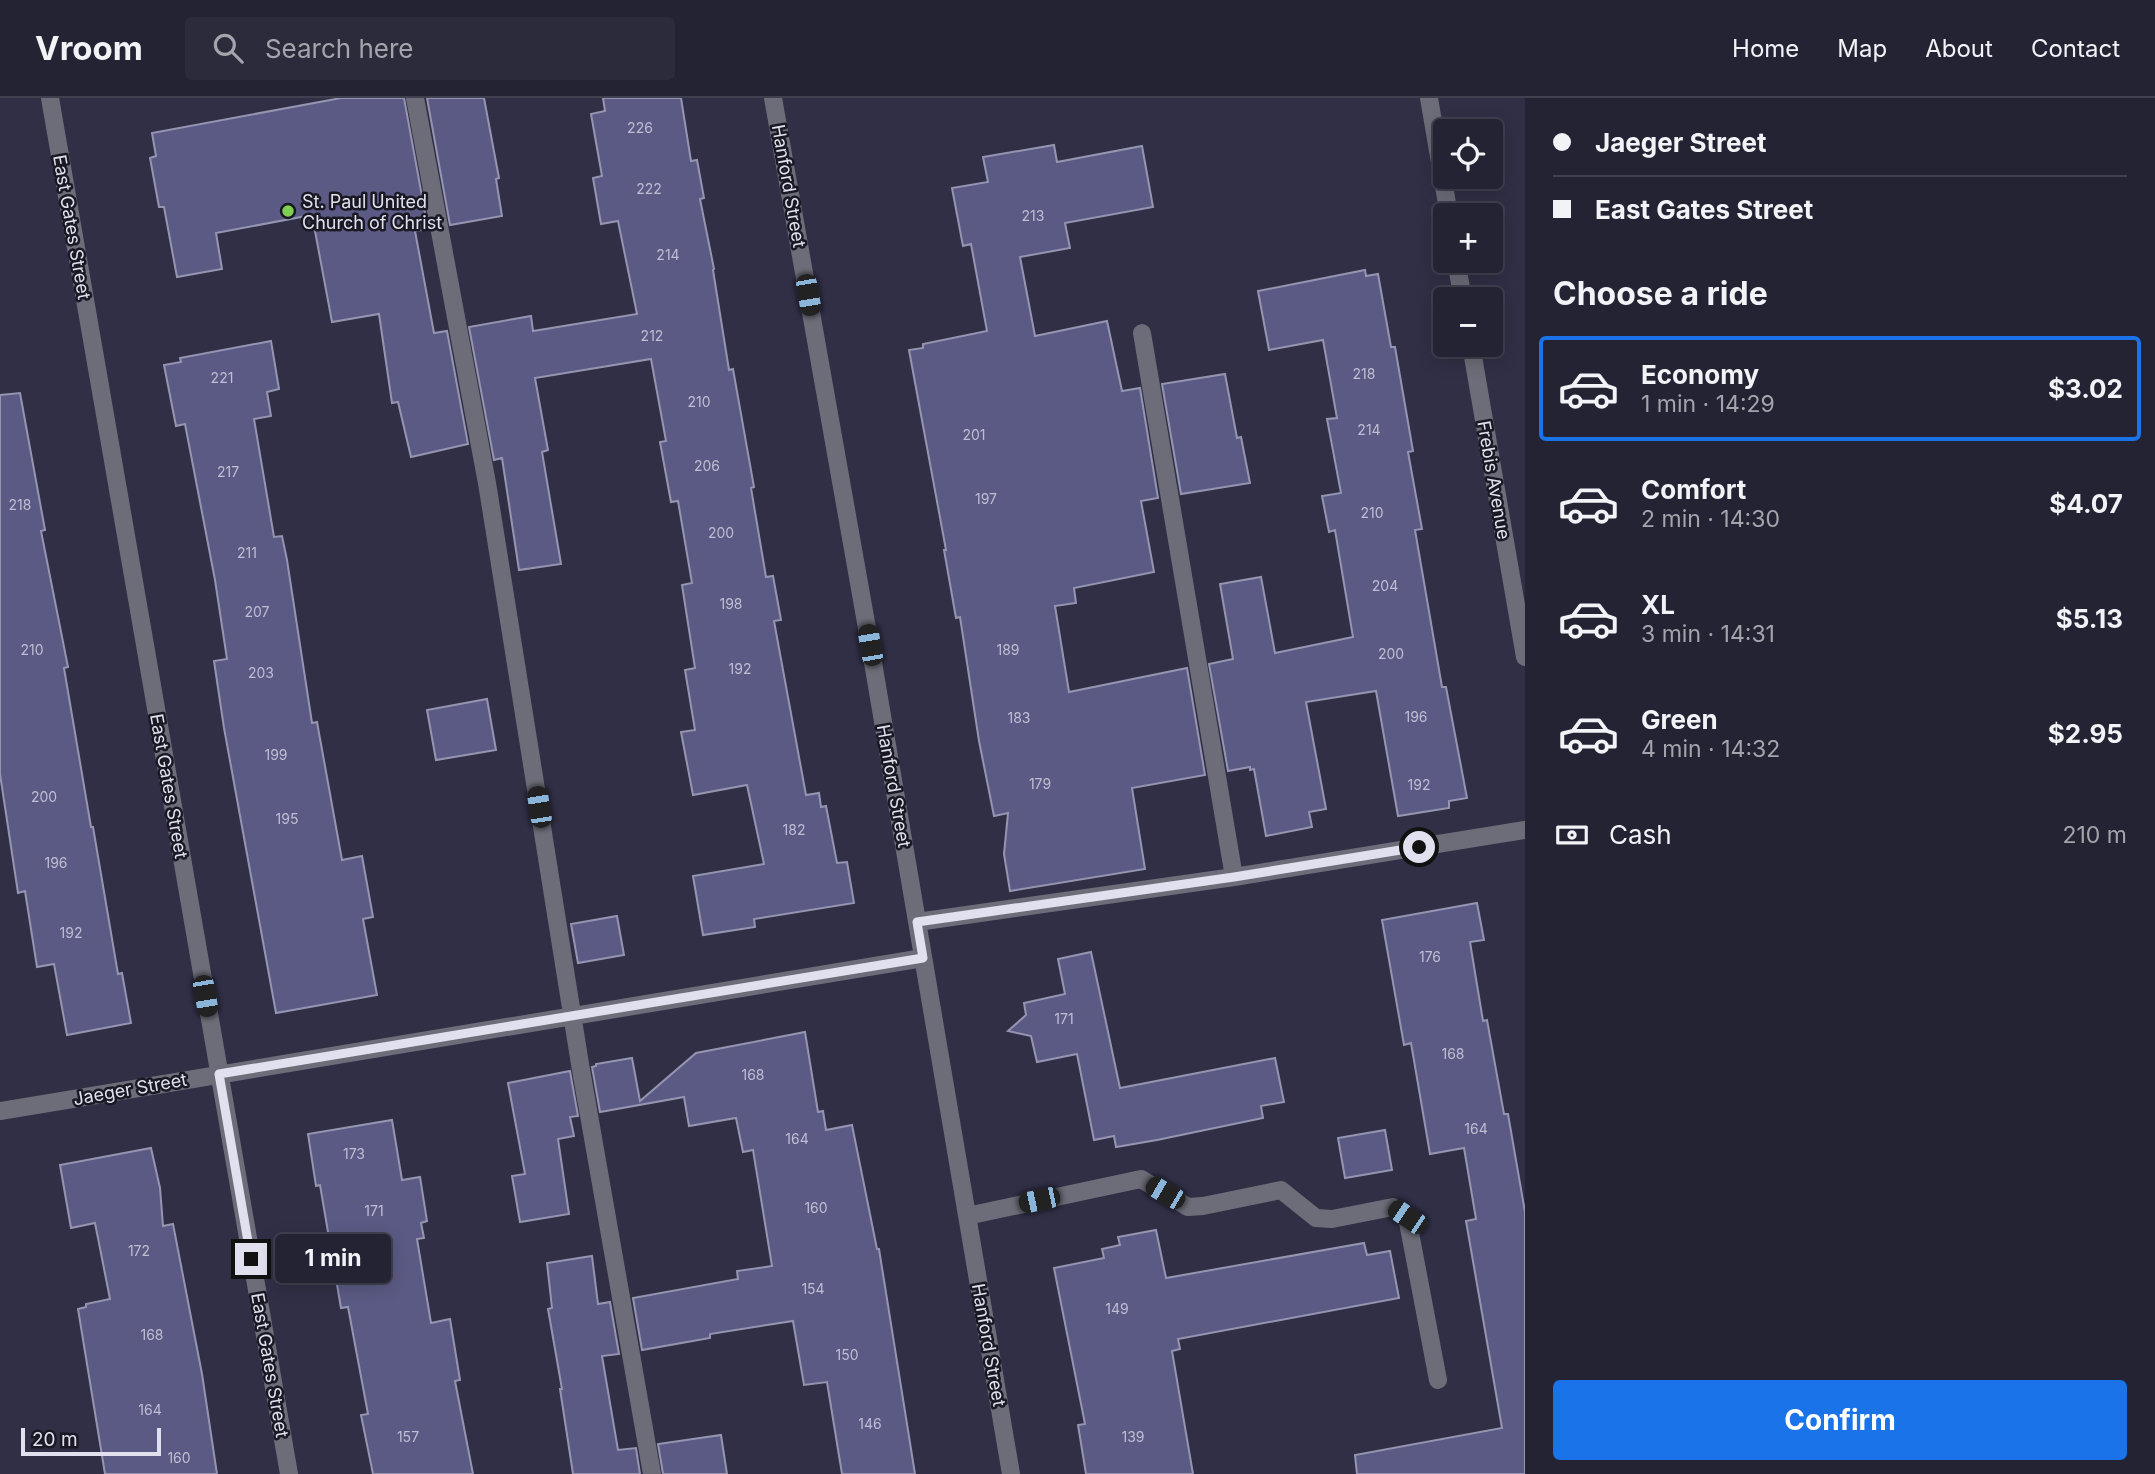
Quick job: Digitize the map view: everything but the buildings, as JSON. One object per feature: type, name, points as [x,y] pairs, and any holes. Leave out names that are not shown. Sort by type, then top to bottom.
[{"type":"street","name":"East Gates Street","points":[[50,98],[289,1474]]},
{"type":"street","points":[[415,98],[487,483],[572,1016],[652,1474]]},
{"type":"street","name":"Hanford Street","points":[[773,98],[1011,1474]]},
{"type":"street","points":[[1429,98],[1447,203]]},
{"type":"street","points":[[1142,333],[1234,877]]},
{"type":"street","name":"Frebis Avenue","points":[[1473,357],[1525,657]]},
{"type":"street","points":[[917,922],[1234,877],[1525,830]]},
{"type":"street","name":"Jaeger Street","points":[[0,1111],[923,958]]},
{"type":"street","points":[[967,1216],[1141,1180],[1188,1207],[1281,1190],[1316,1218],[1332,1219],[1393,1207],[1407,1217],[1438,1380]]},
{"type":"place","name":"St. Paul United Church of Christ","points":[[288,211]]},
{"type":"route","points":[[251,1259],[219,1074],[923,958],[917,922],[1234,877],[1419,847]]}]
